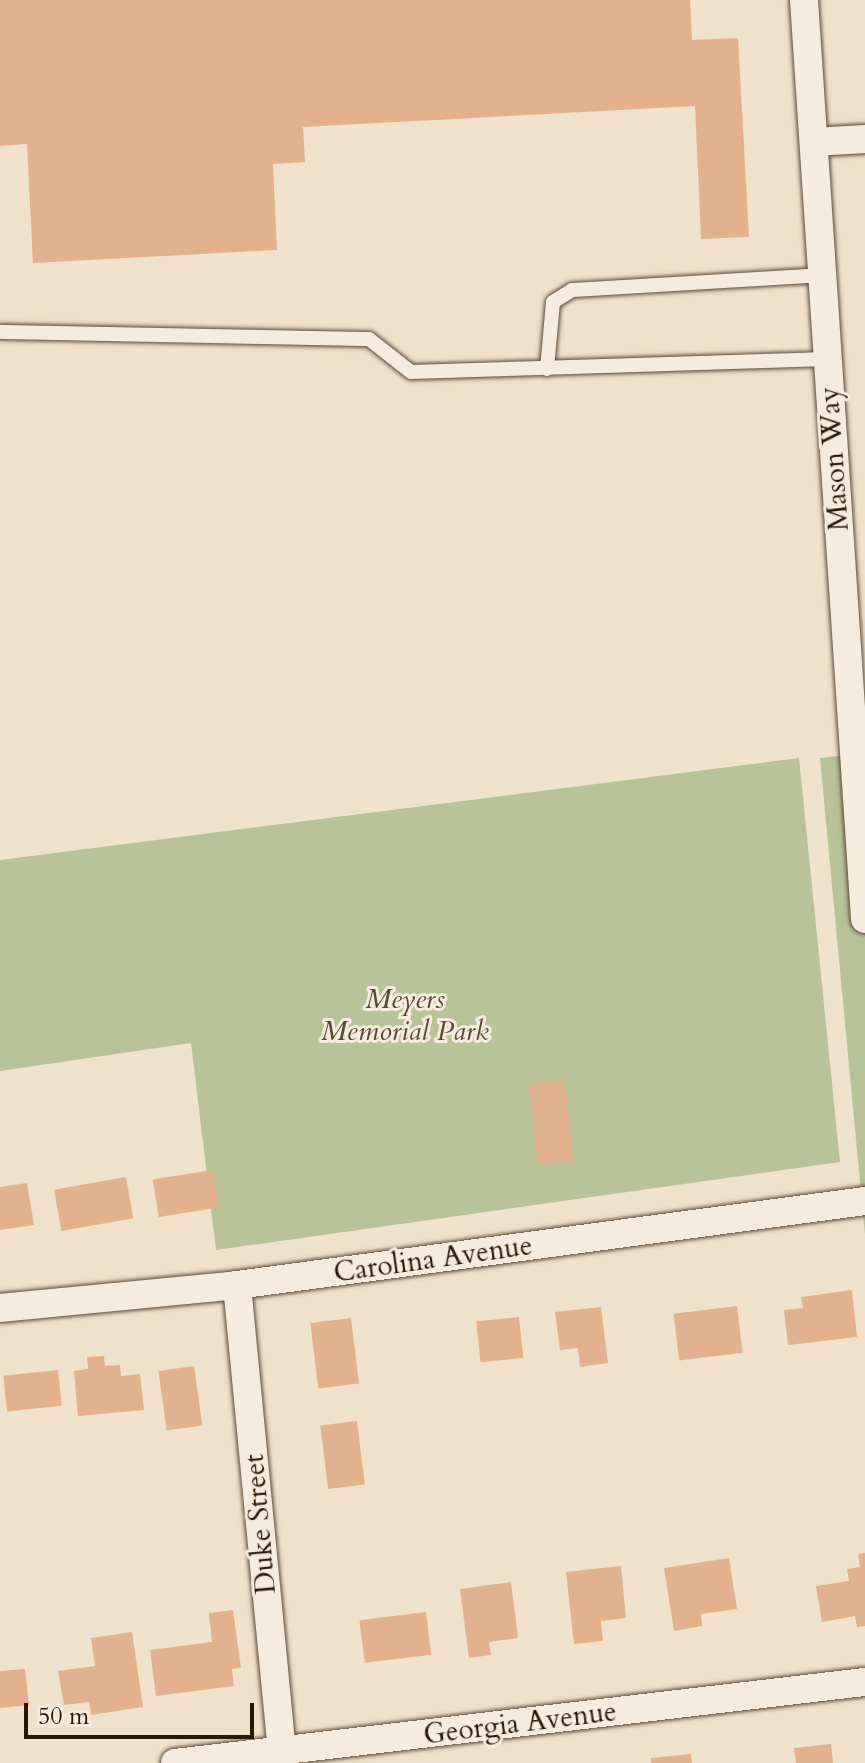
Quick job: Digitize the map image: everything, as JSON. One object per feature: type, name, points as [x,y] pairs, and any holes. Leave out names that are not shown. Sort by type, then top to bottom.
[{"type":"street","name":"Mason Way","points":[[804,0],[865,919]]},
{"type":"street","points":[[814,142],[865,139]]},
{"type":"street","name":"Carolina Avenue","points":[[0,1308],[237,1285],[865,1201]]},
{"type":"street","name":"Duke Street","points":[[237,1285],[282,1757]]},
{"type":"street","name":"Georgia Avenue","points":[[175,1763],[282,1757],[865,1682]]},
{"type":"lane","points":[[547,369],[553,302],[572,290],[822,275]]},
{"type":"lane","points":[[0,332],[369,339],[411,372],[828,359]]},
{"type":"green space","points":[[865,753],[865,1235],[820,758]]},
{"type":"green space","name":"Meyers Memorial Park","points":[[799,758],[840,1162],[216,1250],[191,1043],[0,1071],[0,860]]},
{"type":"building","points":[[0,0],[690,0],[692,40],[738,38],[749,237],[701,239],[695,106],[303,127],[305,162],[273,164],[277,250],[33,263],[27,144],[0,146]]},
{"type":"building","points":[[565,1080],[573,1161],[538,1164],[529,1084]]},
{"type":"building","points":[[213,1170],[219,1208],[159,1217],[153,1180]]},
{"type":"building","points":[[126,1177],[133,1218],[61,1231],[54,1190]]},
{"type":"building","points":[[27,1183],[34,1225],[0,1230],[0,1187]]},
{"type":"building","points":[[852,1290],[857,1337],[788,1345],[784,1310],[803,1308],[801,1297]]},
{"type":"building","points":[[737,1306],[743,1353],[679,1360],[673,1314]]},
{"type":"building","points":[[601,1307],[608,1363],[580,1367],[578,1348],[560,1350],[555,1312]]},
{"type":"building","points":[[519,1317],[523,1358],[481,1362],[476,1321]]},
{"type":"building","points":[[351,1318],[359,1384],[318,1389],[310,1323]]},
{"type":"building","points":[[104,1356],[105,1366],[120,1365],[121,1376],[140,1374],[144,1410],[78,1416],[74,1371],[88,1369],[87,1357]]},
{"type":"building","points":[[194,1366],[202,1425],[167,1430],[158,1371]]},
{"type":"building","points":[[58,1370],[62,1406],[7,1412],[3,1376]]},
{"type":"building","points":[[357,1421],[365,1485],[328,1489],[320,1426]]},
{"type":"building","points":[[865,1553],[865,1626],[857,1627],[855,1616],[822,1622],[816,1586],[849,1581],[847,1569],[860,1567],[858,1554]]},
{"type":"building","points":[[729,1558],[737,1609],[701,1614],[702,1626],[674,1631],[664,1568]]},
{"type":"building","points":[[621,1566],[626,1618],[601,1621],[603,1641],[574,1644],[566,1572]]},
{"type":"building","points":[[511,1582],[518,1638],[489,1642],[491,1655],[469,1658],[460,1589]]},
{"type":"building","points":[[233,1610],[241,1668],[232,1669],[234,1686],[156,1696],[150,1650],[212,1642],[209,1613]]},
{"type":"building","points":[[426,1612],[431,1655],[365,1663],[359,1620]]},
{"type":"building","points":[[132,1632],[143,1707],[91,1715],[89,1702],[64,1705],[58,1671],[95,1666],[91,1638]]},
{"type":"building","points":[[25,1669],[29,1705],[0,1708],[0,1671]]},
{"type":"building","points":[[831,1744],[833,1763],[796,1763],[794,1748]]},
{"type":"building","points":[[691,1754],[692,1763],[651,1763],[651,1758]]}]
